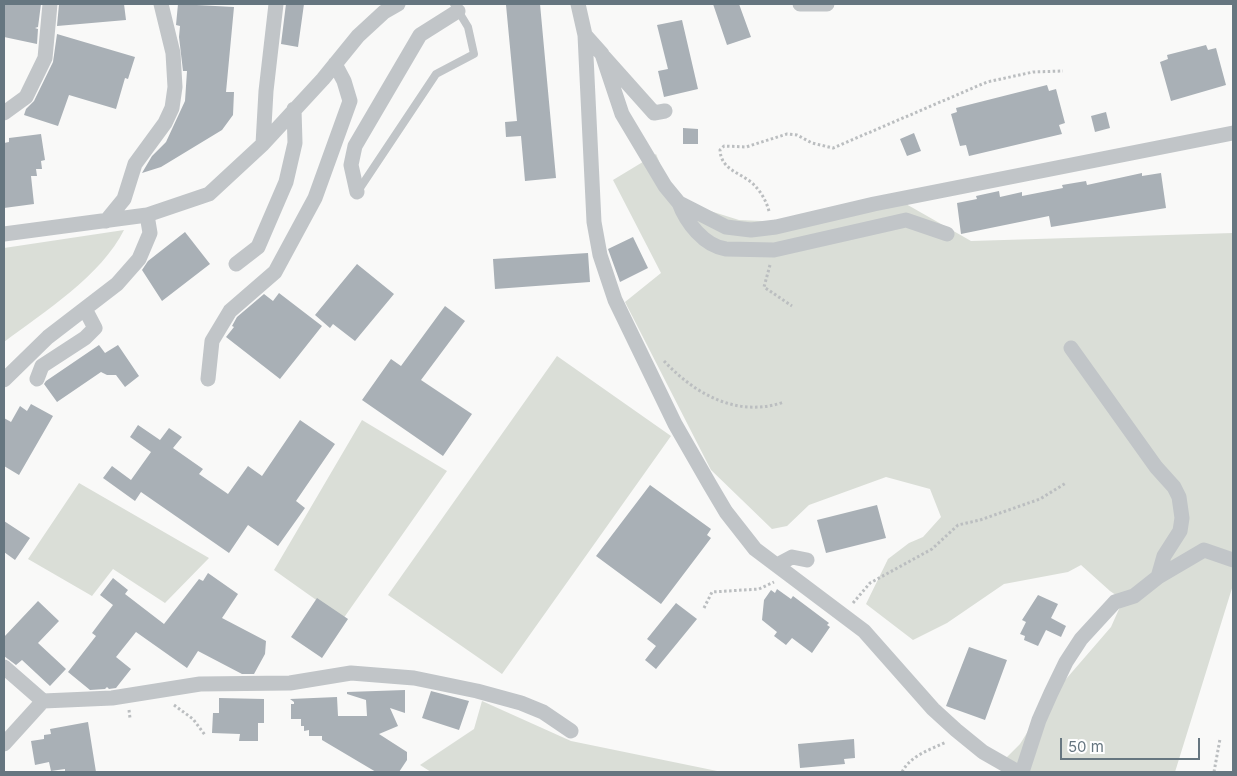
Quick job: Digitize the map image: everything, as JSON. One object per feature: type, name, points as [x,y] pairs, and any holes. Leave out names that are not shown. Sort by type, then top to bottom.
[{"type":"street","points":[[4,113],[26,96],[45,58],[50,4]]},
{"type":"street","points":[[106,221],[124,200],[135,164],[165,123],[172,108],[175,87],[173,53],[161,4]]},
{"type":"street","points":[[264,144],[266,91],[276,4]]},
{"type":"street","points":[[4,234],[147,215],[209,194],[264,144],[358,36],[384,12],[398,4]]},
{"type":"street","points":[[578,4],[585,35],[594,222],[600,256],[615,300],[675,424],[726,512],[756,549],[864,631],[933,709],[959,733],[983,752],[1018,772]]},
{"type":"street","points":[[800,4],[827,4]]},
{"type":"street","points":[[357,192],[351,164],[355,146],[420,35],[456,7]]},
{"type":"street","points":[[585,35],[654,113],[665,111]]},
{"type":"street","points":[[602,54],[622,114],[650,163],[679,203],[684,216],[702,237],[718,248],[774,250],[906,220],[947,234]]},
{"type":"street","points":[[208,378],[212,340],[230,311],[275,272],[315,198],[350,101],[344,81],[335,64]]},
{"type":"street","points":[[236,264],[258,247],[286,182],[295,143],[294,110]]},
{"type":"street","points":[[679,203],[726,227],[751,230],[1011,176],[1233,133]]},
{"type":"street","points":[[4,380],[48,337],[117,284],[139,259],[150,233],[147,215]]},
{"type":"street","points":[[37,379],[42,366],[85,338],[95,328],[85,309]]},
{"type":"street","points":[[1072,348],[1156,467],[1174,487],[1179,497],[1182,518],[1180,531],[1164,556],[1158,577]]},
{"type":"street","points":[[1022,772],[1039,720],[1066,662],[1081,639],[1115,602],[1134,596],[1158,577],[1204,550],[1233,560]]},
{"type":"street","points":[[782,569],[792,557],[807,560]]},
{"type":"street","points":[[4,667],[43,701],[112,698],[158,689],[200,684],[290,683],[351,673],[414,678],[477,691],[521,703],[543,712],[571,731]]},
{"type":"street","points":[[4,744],[43,701]]},
{"type":"lane","points":[[357,192],[436,74],[474,54],[468,27],[456,7]]},
{"type":"path","points":[[763,228],[769,211],[765,198],[752,182],[726,166],[721,157],[720,150],[724,146],[746,147],[787,134],[796,134],[812,143],[833,148],[987,82],[1033,72],[1064,72]]},
{"type":"path","points":[[774,250],[764,287],[792,306]]},
{"type":"path","points":[[662,359],[686,383],[725,403],[737,407],[767,408],[784,402]]},
{"type":"path","points":[[842,615],[870,583],[932,549],[958,524],[980,520],[1040,498],[1066,483]]},
{"type":"path","points":[[704,608],[712,592],[759,589],[782,569]]},
{"type":"path","points":[[158,689],[172,704],[193,719],[205,735]]},
{"type":"path","points":[[902,772],[917,756],[959,733]]},
{"type":"path","points":[[1214,772],[1220,740]]},
{"type":"shaded area","points":[[656,154],[675,200],[739,220],[807,223],[906,204],[971,241],[1233,233],[1233,585],[1175,772],[1014,772],[1006,758],[1020,744],[1047,701],[1111,627],[1123,600],[1081,565],[1068,572],[1004,584],[947,623],[913,640],[866,604],[888,559],[909,543],[923,537],[941,517],[930,489],[886,477],[809,505],[787,526],[772,529],[711,470],[625,302],[661,273],[613,180]]},
{"type":"shaded area","points":[[124,230],[114,247],[86,278],[53,306],[4,342],[4,248]]},
{"type":"shaded area","points":[[557,356],[671,436],[502,674],[388,595]]},
{"type":"shaded area","points":[[362,420],[447,471],[343,619],[274,570]]},
{"type":"shaded area","points":[[79,483],[209,558],[165,603],[113,569],[92,596],[28,559]]},
{"type":"shaded area","points":[[482,701],[571,741],[722,772],[431,772],[420,765],[474,729]]},
{"type":"building","points":[[4,4],[41,4],[38,27],[35,28],[38,29],[37,44],[4,37]]},
{"type":"building","points":[[59,4],[124,4],[126,20],[57,26]]},
{"type":"building","points":[[178,4],[234,7],[226,92],[234,92],[233,115],[222,130],[161,167],[142,173],[152,156],[166,142],[185,101],[187,71],[183,71],[179,37],[180,26],[176,25]]},
{"type":"building","points":[[286,4],[304,4],[298,47],[281,44]]},
{"type":"building","points":[[540,4],[556,178],[525,181],[521,136],[506,137],[505,122],[517,121],[506,5]]},
{"type":"building","points":[[713,4],[739,4],[751,37],[727,45]]},
{"type":"building","points":[[682,20],[698,89],[664,97],[658,71],[668,69],[657,25]]},
{"type":"building","points":[[57,34],[135,57],[128,79],[125,78],[116,109],[69,95],[58,126],[24,115],[26,109],[34,101],[53,62]]},
{"type":"building","points":[[1206,45],[1208,50],[1216,48],[1226,85],[1171,101],[1160,62],[1168,59],[1167,55]]},
{"type":"building","points":[[1047,85],[1049,91],[1056,89],[1065,123],[1059,125],[1062,134],[969,156],[966,145],[960,146],[951,114],[957,112],[956,108]]},
{"type":"building","points":[[1106,112],[1110,128],[1095,132],[1091,116]]},
{"type":"building","points":[[683,128],[698,129],[698,144],[683,144]]},
{"type":"building","points":[[914,133],[921,151],[907,156],[900,139]]},
{"type":"building","points":[[41,134],[45,160],[41,161],[42,169],[36,169],[37,176],[31,176],[34,204],[4,208],[4,143],[9,142],[9,138]]},
{"type":"building","points":[[1142,173],[1142,176],[1161,173],[1166,208],[1051,227],[1049,216],[961,234],[957,203],[977,199],[976,196],[999,191],[1000,197],[1022,192],[1022,196],[1063,188],[1062,185],[1086,181],[1087,185]]},
{"type":"building","points":[[185,232],[210,264],[162,301],[142,270],[148,261]]},
{"type":"building","points":[[633,237],[648,268],[620,282],[608,249]]},
{"type":"building","points":[[588,253],[590,282],[495,289],[493,259]]},
{"type":"building","points":[[357,264],[394,294],[355,341],[333,324],[330,328],[315,315]]},
{"type":"building","points":[[279,293],[322,326],[280,379],[226,337],[234,327],[232,326],[237,317],[264,294],[273,301]]},
{"type":"building","points":[[445,306],[465,321],[421,380],[472,414],[443,456],[362,400],[391,359],[401,366]]},
{"type":"building","points":[[99,345],[105,353],[118,345],[139,376],[125,387],[116,375],[107,375],[101,372],[57,402],[44,384],[46,381]]},
{"type":"building","points":[[31,404],[53,416],[19,475],[4,466],[4,418],[11,422],[20,406],[27,411]]},
{"type":"building","points":[[300,420],[335,444],[296,501],[305,508],[278,546],[248,525],[229,553],[141,492],[135,501],[103,478],[112,466],[131,480],[151,452],[130,437],[138,425],[160,440],[169,428],[182,437],[173,448],[203,469],[199,474],[228,494],[248,466],[262,476]]},
{"type":"building","points":[[650,485],[711,529],[707,535],[711,538],[661,604],[596,556]]},
{"type":"building","points":[[877,505],[886,538],[826,553],[817,520]]},
{"type":"building","points":[[4,521],[30,538],[15,560],[4,552]]},
{"type":"building","points":[[208,573],[238,594],[222,618],[266,641],[265,654],[254,674],[242,674],[198,651],[187,668],[136,632],[116,657],[131,669],[116,688],[109,689],[107,687],[105,689],[90,690],[68,672],[96,636],[92,633],[113,605],[100,595],[113,578],[128,590],[125,594],[164,624],[199,579],[203,581]]},
{"type":"building","points":[[777,589],[791,599],[793,596],[829,623],[827,625],[830,627],[812,653],[792,638],[786,645],[774,636],[777,632],[762,620],[764,600],[771,590],[775,593]]},
{"type":"building","points":[[1038,595],[1058,604],[1051,618],[1066,626],[1061,637],[1046,630],[1038,646],[1024,640],[1025,636],[1020,634],[1026,622],[1022,620]]},
{"type":"building","points":[[317,598],[348,619],[322,658],[291,637]]},
{"type":"building","points":[[38,601],[59,621],[38,643],[66,669],[50,686],[22,660],[16,665],[4,656],[4,637]]},
{"type":"building","points":[[676,603],[697,619],[656,669],[645,660],[656,646],[647,639]]},
{"type":"building","points":[[969,647],[1007,660],[985,720],[946,706]]},
{"type":"building","points":[[405,690],[405,713],[390,708],[398,726],[379,734],[407,752],[407,760],[399,772],[376,772],[322,740],[322,736],[309,736],[309,730],[304,731],[304,726],[301,726],[301,719],[291,719],[291,704],[294,704],[294,702],[290,699],[337,697],[338,716],[367,716],[366,700],[347,694],[347,692]]},
{"type":"building","points":[[431,691],[469,701],[459,730],[422,718]]},
{"type":"building","points":[[219,698],[264,699],[264,723],[258,723],[258,741],[239,741],[240,734],[212,733],[213,713],[219,713]]},
{"type":"building","points":[[88,722],[96,772],[65,772],[65,769],[51,771],[49,762],[35,765],[31,741],[44,739],[44,735],[51,734],[50,729]]},
{"type":"building","points":[[854,739],[855,758],[844,759],[845,764],[800,768],[798,744]]}]
